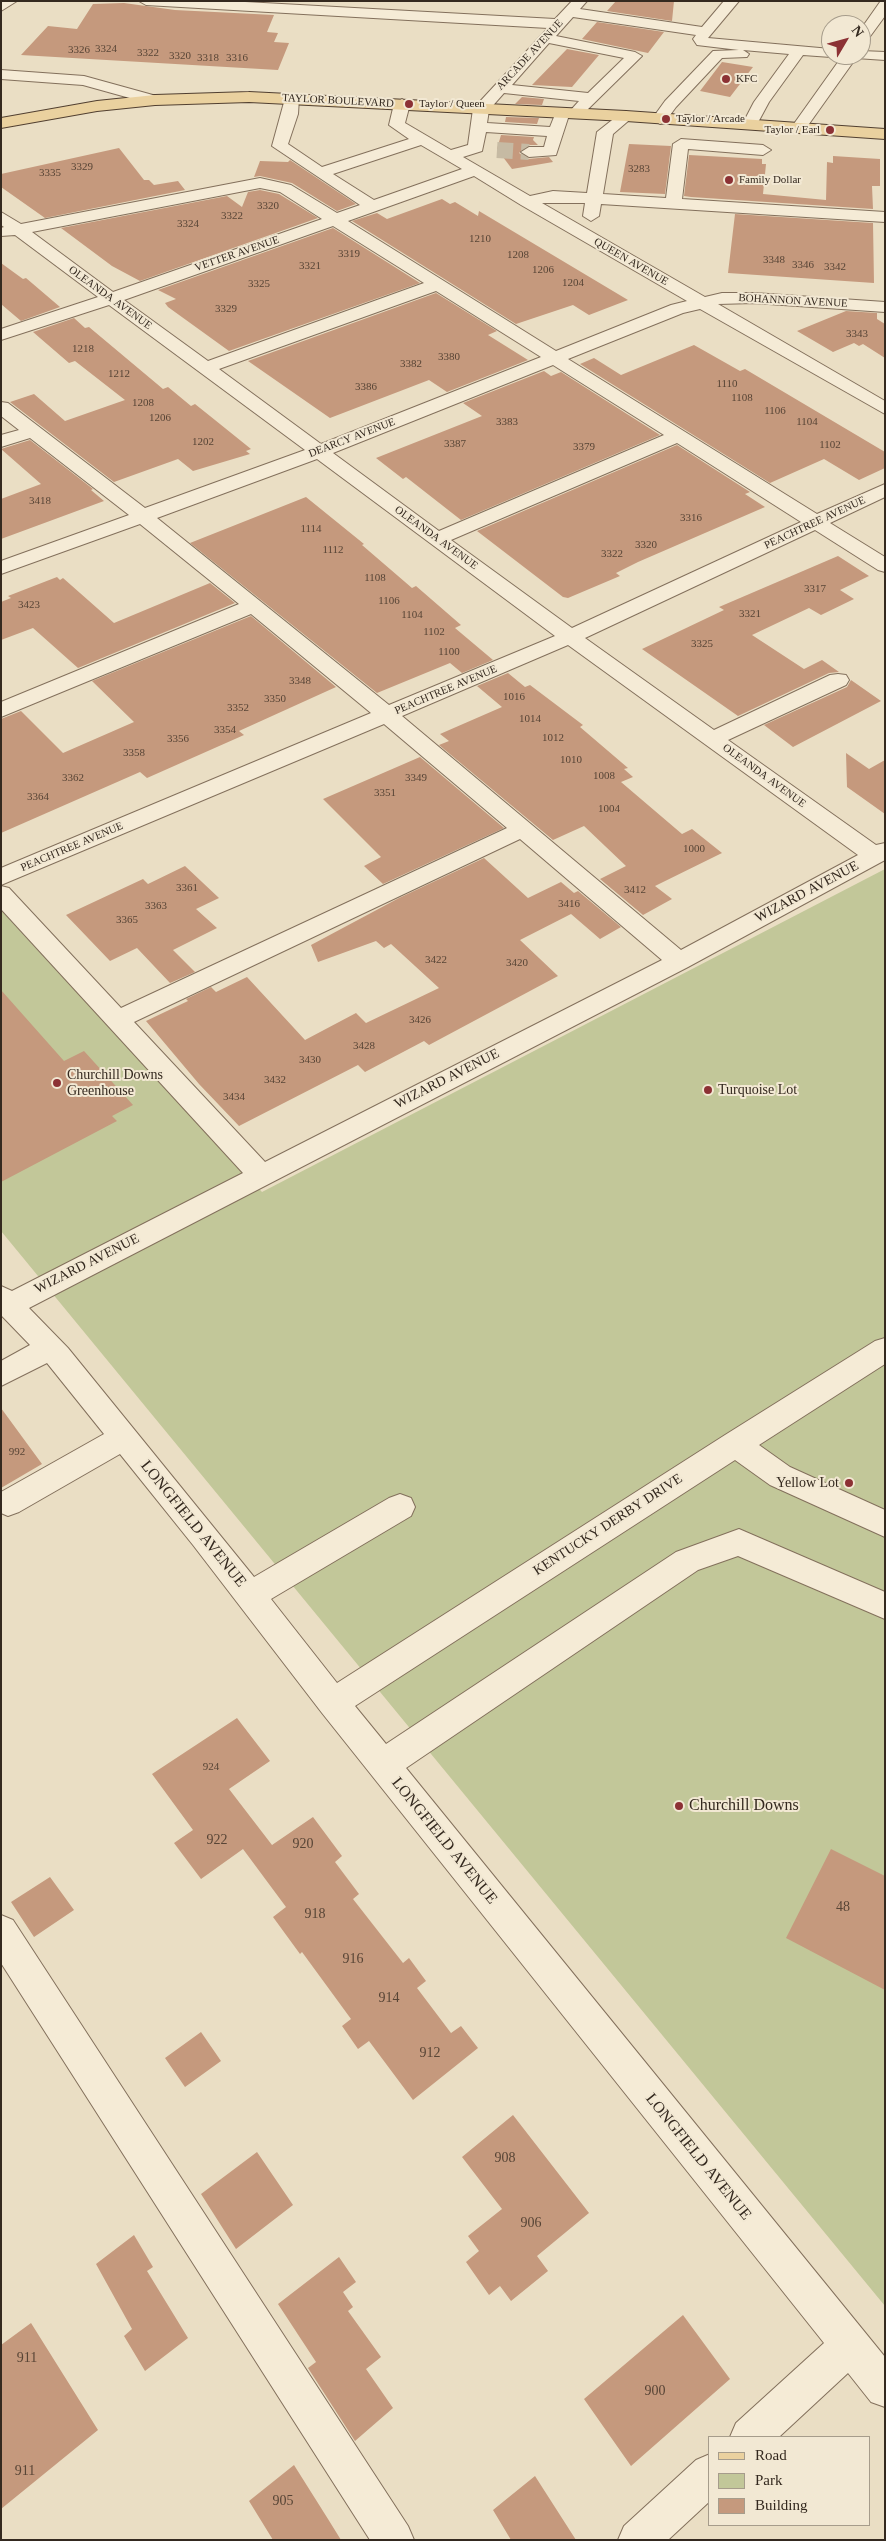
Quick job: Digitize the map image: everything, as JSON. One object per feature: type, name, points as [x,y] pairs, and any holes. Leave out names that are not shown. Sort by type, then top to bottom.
[{"type":"main road","name":"TAYLOR BOULEVARD","points":[[1,123],[97,106],[155,100],[210,97],[291,98],[626,116],[885,134]]},
{"type":"street","points":[[1,7],[10,1]]},
{"type":"street","points":[[146,1],[559,24]]},
{"type":"street","points":[[732,1],[700,39],[706,44],[796,54]]},
{"type":"street","points":[[871,25],[885,5]]},
{"type":"street","points":[[575,6],[593,15],[706,32]]},
{"type":"street","name":"ARCADE AVENUE","points":[[481,109],[575,6]]},
{"type":"street","points":[[561,49],[593,15]]},
{"type":"street","points":[[531,146],[555,137],[568,114],[592,98],[635,56],[561,49],[546,38]]},
{"type":"street","points":[[660,119],[681,92],[718,54],[821,53]]},
{"type":"street","points":[[750,125],[762,102],[796,54]]},
{"type":"street","points":[[871,55],[885,56]]},
{"type":"street","points":[[798,128],[843,65]]},
{"type":"street","points":[[1,74],[84,81],[155,100]]},
{"type":"street","points":[[523,91],[534,78]]},
{"type":"street","points":[[500,88],[592,98]]},
{"type":"street","points":[[291,98],[290,114],[280,146],[372,206]]},
{"type":"street","name":"QUEEN AVENUE","points":[[402,104],[396,125],[885,410]]},
{"type":"street","points":[[481,109],[484,141]]},
{"type":"street","points":[[573,229],[589,223],[595,199],[605,132],[626,116]]},
{"type":"street","points":[[708,146],[711,122]]},
{"type":"street","points":[[448,156],[484,141],[555,137]]},
{"type":"street","points":[[322,172],[420,140]]},
{"type":"street","points":[[673,204],[681,144],[762,150]]},
{"type":"street","name":"VETTER AVENUE","points":[[1,334],[111,298],[473,171]]},
{"type":"street","points":[[6,227],[260,183],[285,188],[436,285],[885,566]]},
{"type":"street","points":[[526,202],[542,196],[553,196],[885,217]]},
{"type":"street","name":"OLEANDA AVENUE","points":[[6,227],[111,298],[570,637],[713,739],[879,852]]},
{"type":"street","points":[[205,368],[436,285]]},
{"type":"street","name":"BOHANNON AVENUE","points":[[701,303],[722,298],[754,298],[885,307]]},
{"type":"street","name":"DEARCY AVENUE","points":[[1,568],[318,452],[677,309],[701,303]]},
{"type":"street","points":[[1,406],[31,432],[143,516],[387,715],[680,961]]},
{"type":"street","points":[[1,441],[31,432]]},
{"type":"street","points":[[437,539],[677,436]]},
{"type":"street","name":"PEACHTREE AVENUE","points":[[1,877],[570,637],[885,490]]},
{"type":"street","points":[[1,710],[253,606]]},
{"type":"street","points":[[713,739],[838,680]]},
{"type":"street","points":[[119,1019],[522,830]]},
{"type":"street","name":"WIZARD AVENUE","points":[[5,1300],[260,1174],[680,961],[879,852]]},
{"type":"street","points":[[1,894],[119,1019],[260,1174]]},
{"type":"street","name":"LONGFIELD AVENUE","points":[[5,1300],[50,1348],[124,1437],[250,1595],[333,1704],[885,2388]]},
{"type":"street","points":[[1,1375],[50,1348]]},
{"type":"street","name":"KENTUCKY DERBY DRIVE","points":[[333,1704],[885,1349]]},
{"type":"street","points":[[8,1503],[124,1437]]},
{"type":"street","points":[[735,1444],[780,1476],[885,1524]]},
{"type":"street","points":[[250,1595],[400,1507]]},
{"type":"street","points":[[383,1765],[687,1561],[739,1542],[885,1606]]},
{"type":"street","points":[[1,1932],[394,2540]]},
{"type":"street","points":[[751,2436],[850,2345]]},
{"type":"street","points":[[638,2540],[708,2476]]},
{"type":"green space","name":"Churchill Downs","points":[[885,869],[885,2306],[1,1231],[1,910],[262,1192]]},
{"type":"building","points":[[616,1],[674,1],[672,21],[607,11]]},
{"type":"building","points":[[124,3],[175,10],[274,15],[267,32],[278,33],[274,42],[289,43],[278,70],[21,55],[48,26],[77,29],[93,4]]},
{"type":"building","points":[[597,22],[664,32],[648,53],[582,39]]},
{"type":"building","points":[[567,49],[599,55],[572,87],[532,85]]},
{"type":"building","name":"KFC","points":[[722,62],[753,67],[730,97],[700,91]]},
{"type":"building","points":[[522,97],[544,99],[542,105],[515,104]]},
{"type":"building","points":[[506,117],[539,118],[537,124],[505,122]]},
{"type":"building","points":[[501,135],[534,137],[533,140],[538,145],[528,145],[519,153],[528,159],[549,157],[553,162],[512,169],[497,149]]},
{"type":"building","points":[[629,144],[671,146],[665,194],[620,192]]},
{"type":"building","points":[[119,148],[144,180],[149,180],[154,185],[178,181],[185,190],[45,218],[1,187],[1,174]]},
{"type":"building","points":[[689,155],[762,159],[762,164],[766,164],[763,194],[826,200],[827,162],[833,163],[833,156],[880,159],[880,186],[872,186],[873,209],[684,196]]},
{"type":"building","points":[[290,160],[356,204],[337,211],[292,183],[260,176],[254,177],[260,161],[288,162]]},
{"type":"building","points":[[260,190],[279,194],[318,218],[140,281],[112,266],[61,228],[227,196],[242,207],[248,192]]},
{"type":"building","points":[[442,199],[450,204],[455,202],[478,216],[479,211],[628,300],[589,315],[573,305],[516,324],[352,221],[377,213],[387,219]]},
{"type":"building","points":[[735,214],[873,223],[874,283],[728,273]]},
{"type":"building","points":[[333,228],[420,283],[229,351],[168,307],[165,303],[176,299],[158,290]]},
{"type":"building","points":[[1,263],[23,279],[26,278],[60,307],[21,321],[1,304]]},
{"type":"building","points":[[436,293],[497,331],[488,335],[528,360],[447,392],[429,380],[330,418],[248,361]]},
{"type":"building","points":[[846,311],[877,313],[877,319],[885,324],[885,358],[863,344],[859,346],[854,343],[833,352],[797,331]]},
{"type":"building","points":[[74,318],[85,328],[89,327],[163,389],[168,387],[191,406],[195,404],[251,449],[246,451],[250,454],[193,471],[178,459],[114,482],[10,402],[34,394],[65,421],[125,400],[75,361],[69,363],[33,332]]},
{"type":"building","points":[[694,345],[740,371],[745,369],[885,452],[885,468],[859,480],[824,459],[770,483],[580,364],[594,358],[621,375]]},
{"type":"building","points":[[544,371],[551,376],[561,372],[660,435],[461,520],[406,477],[403,479],[376,458],[482,416],[463,403]]},
{"type":"building","points":[[30,440],[93,489],[91,490],[104,501],[1,539],[1,499],[41,484],[1,449]]},
{"type":"building","points":[[677,445],[750,492],[745,494],[765,507],[638,562],[616,573],[620,576],[568,598],[563,597],[477,531]]},
{"type":"building","points":[[306,497],[364,544],[362,545],[412,588],[416,586],[461,625],[455,628],[493,660],[462,673],[450,663],[377,693],[190,543]]},
{"type":"building","points":[[838,556],[869,576],[840,590],[854,599],[821,615],[809,608],[752,635],[804,669],[822,660],[839,672],[829,673],[738,716],[642,649],[724,610],[719,607]]},
{"type":"building","points":[[57,577],[60,580],[63,578],[114,623],[210,583],[235,603],[78,668],[33,628],[1,640],[1,602],[11,598],[8,596]]},
{"type":"building","points":[[251,616],[336,687],[239,731],[244,735],[147,778],[140,772],[1,833],[1,719],[21,711],[63,753],[134,722],[92,681]]},
{"type":"building","points":[[508,673],[525,687],[530,685],[583,725],[580,727],[628,768],[624,769],[633,777],[621,782],[682,834],[692,829],[722,853],[655,886],[672,899],[643,915],[600,879],[626,866],[584,826],[553,840],[439,745],[449,741],[440,734],[502,707],[477,686]]},
{"type":"building","points":[[851,680],[881,701],[793,747],[764,725],[847,687]]},
{"type":"building","points":[[846,753],[869,769],[885,760],[885,814],[847,787]]},
{"type":"building","points":[[420,757],[504,828],[383,884],[364,866],[381,857],[323,799]]},
{"type":"building","points":[[484,858],[528,898],[561,882],[574,893],[578,891],[621,927],[600,939],[571,914],[520,940],[558,976],[429,1045],[424,1041],[365,1072],[358,1065],[239,1126],[199,1084],[146,1021],[188,1001],[186,999],[211,987],[216,992],[247,977],[305,1040],[356,1013],[366,1023],[439,988],[391,944],[384,948],[376,941],[318,962],[311,945],[399,898]]},
{"type":"building","points":[[185,866],[219,898],[196,909],[217,928],[173,950],[195,972],[170,983],[137,948],[110,961],[66,915],[143,879],[148,884]]},
{"type":"building","name":"Churchill Downs Greenhouse","points":[[1,990],[64,1061],[84,1051],[133,1105],[112,1116],[117,1121],[1,1182]]},
{"type":"building","points":[[1,1408],[42,1464],[1,1488]]},
{"type":"building","points":[[237,1718],[270,1761],[229,1789],[272,1845],[313,1817],[342,1856],[335,1862],[359,1894],[353,1899],[403,1963],[409,1958],[426,1981],[417,1988],[451,2033],[461,2026],[478,2048],[413,2100],[369,2041],[358,2049],[342,2026],[351,2019],[302,1952],[300,1954],[273,1917],[286,1907],[243,1849],[201,1879],[174,1843],[193,1830],[152,1774]]},
{"type":"building","points":[[831,1849],[885,1876],[885,1990],[786,1938]]},
{"type":"building","points":[[50,1877],[74,1910],[34,1937],[11,1902]]},
{"type":"building","points":[[201,2032],[221,2061],[185,2087],[165,2058]]},
{"type":"building","points":[[513,2115],[589,2213],[537,2256],[548,2271],[511,2301],[500,2286],[489,2295],[466,2262],[479,2251],[468,2236],[502,2209],[462,2157]]},
{"type":"building","points":[[257,2152],[293,2205],[236,2249],[201,2194]]},
{"type":"building","points":[[134,2235],[153,2267],[147,2271],[188,2338],[145,2371],[124,2336],[132,2329],[96,2264]]},
{"type":"building","points":[[339,2257],[356,2282],[343,2292],[353,2307],[348,2311],[381,2357],[366,2369],[393,2408],[355,2441],[308,2368],[316,2362],[278,2304]]},
{"type":"building","points":[[683,2315],[730,2379],[631,2466],[584,2399]]},
{"type":"building","points":[[31,2323],[98,2430],[1,2509],[1,2345]]},
{"type":"building","points":[[294,2465],[341,2540],[273,2540],[249,2501]]},
{"type":"building","points":[[535,2476],[576,2540],[511,2540],[493,2510]]},
{"type":"tunnel","points":[[497,150],[529,152]]},
{"type":"place","name":"KFC","points":[[726,79]]},
{"type":"place","name":"Taylor / Queen","points":[[409,104]]},
{"type":"place","name":"Taylor / Arcade","points":[[666,119]]},
{"type":"place","name":"Taylor / Earl","points":[[830,130]]},
{"type":"place","name":"Family Dollar","points":[[729,180]]},
{"type":"place","name":"Churchill Downs Greenhouse","points":[[57,1083]]},
{"type":"place","name":"Turquoise Lot","points":[[708,1090]]},
{"type":"place","name":"Yellow Lot","points":[[849,1483]]},
{"type":"place","name":"Churchill Downs","points":[[679,1806]]}]
